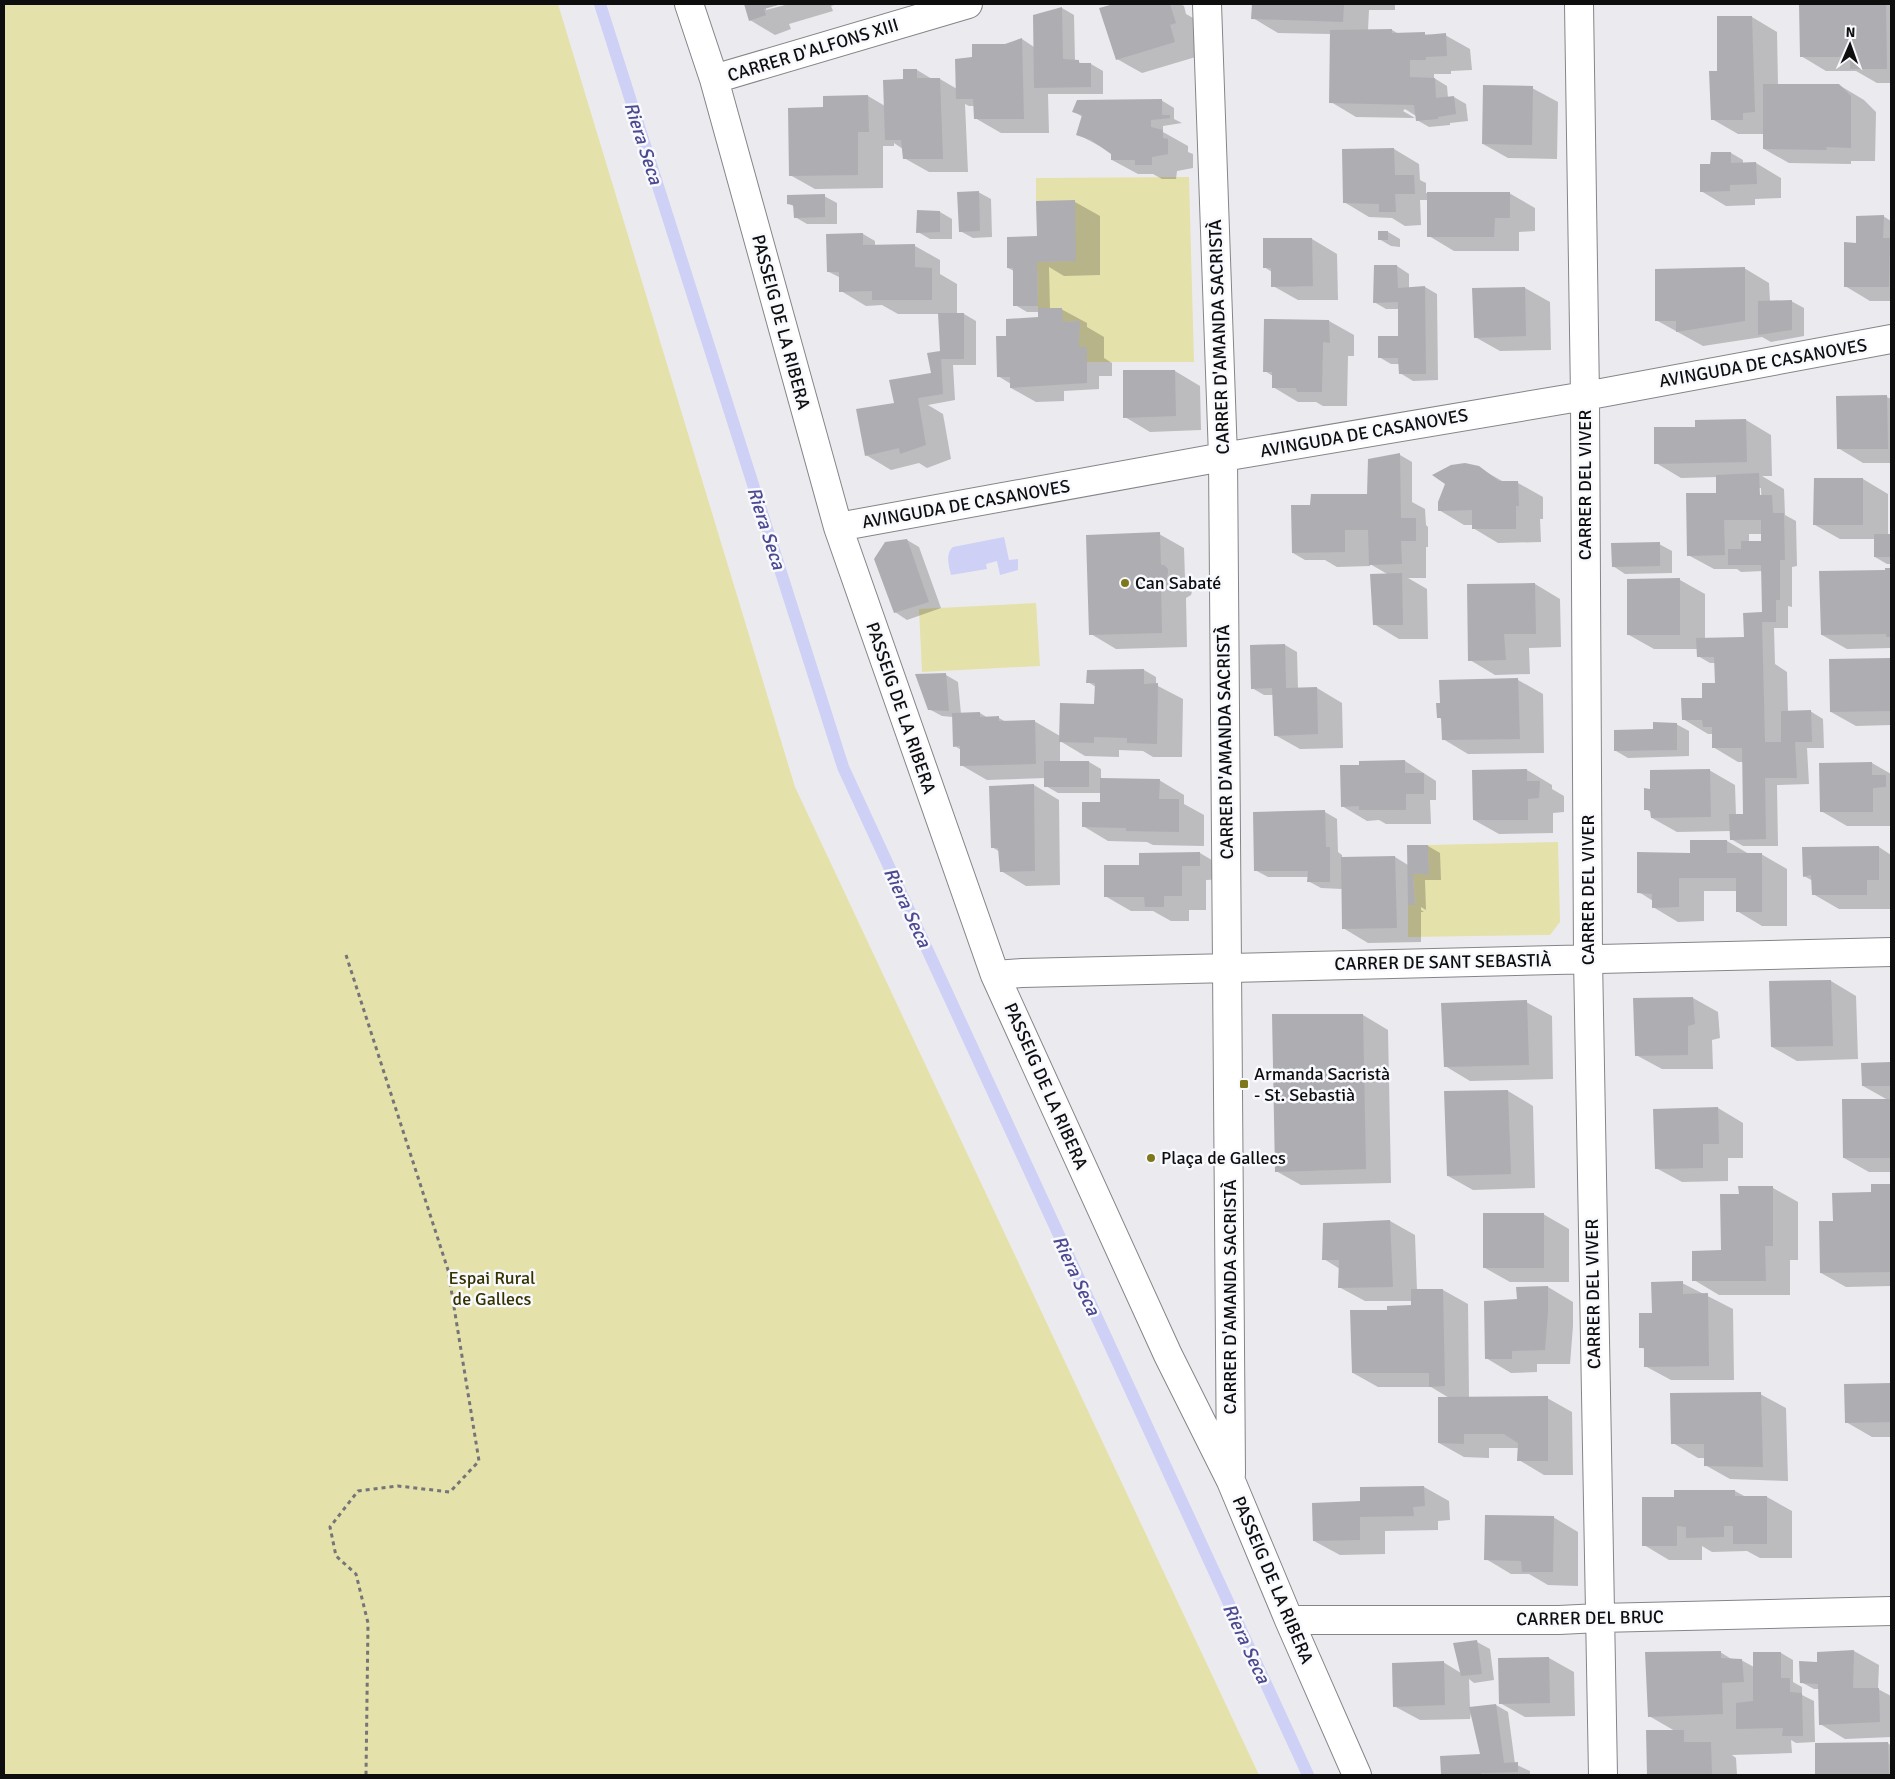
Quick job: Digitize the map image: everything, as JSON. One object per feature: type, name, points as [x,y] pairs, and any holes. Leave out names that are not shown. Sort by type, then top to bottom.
[{"type":"street","name":"PASSEIG DE LA RIBERA","points":[[689,4],[714,80],[838,527],[995,975],[1168,1356],[1231,1481],[1289,1620],[1358,1775]]},
{"type":"street","name":"CARRER D'ALFONS XIII","points":[[714,80],[968,4]]},
{"type":"street","name":"CARRER D'AMANDA SACRISTÀ","points":[[1207,4],[1223,457],[1231,1481]]},
{"type":"street","name":"CARRER DEL VIVER","points":[[1579,4],[1585,396],[1588,958],[1603,1775]]},
{"type":"street","name":"AVINGUDA DE CASANOVES","points":[[838,527],[1223,457],[1585,396],[1891,339]]},
{"type":"street","name":"CARRER DE SANT SEBASTIÀ","points":[[995,975],[1022,972],[1891,952]]},
{"type":"street","points":[[1184,1387],[1216,1386],[1230,1373]]},
{"type":"street","name":"CARRER DEL BRUC","points":[[1289,1620],[1558,1620],[1891,1611]]},
{"type":"path","points":[[346,955],[448,1270],[479,1461],[450,1492],[398,1486],[358,1491],[330,1527],[336,1556],[356,1574],[368,1623],[366,1775]]},
{"type":"green space","name":"Espai Rural de Gallecs","points":[[4,4],[558,4],[795,787],[1259,1775],[4,1775]]},
{"type":"green space","points":[[1189,177],[1194,362],[1087,362],[1087,347],[1079,347],[1079,321],[1063,322],[1061,308],[1038,308],[1037,262],[1075,261],[1075,201],[1036,201],[1036,178]]},
{"type":"green space","points":[[1036,603],[1040,666],[922,672],[919,609]]},
{"type":"green space","points":[[1558,842],[1560,922],[1550,935],[1408,937],[1408,905],[1415,905],[1413,874],[1429,873],[1428,845]]},
{"type":"water","points":[[1004,537],[1009,560],[1018,559],[1018,570],[1000,575],[997,561],[986,564],[987,569],[951,575],[948,556],[953,547]]},
{"type":"building","points":[[744,4],[782,4],[764,9],[766,15],[749,21]]},
{"type":"building","points":[[1114,4],[1170,4],[1176,23],[1170,25],[1175,42],[1116,60],[1099,8]]},
{"type":"building","points":[[1252,4],[1344,4],[1343,22],[1251,19]]},
{"type":"building","points":[[1799,4],[1886,4],[1887,69],[1850,69],[1850,57],[1800,57]]},
{"type":"building","points":[[1062,7],[1063,59],[1079,60],[1079,63],[1091,63],[1091,87],[1034,88],[1033,15]]},
{"type":"building","points":[[1717,16],[1752,16],[1755,112],[1743,113],[1743,120],[1711,120],[1709,71],[1717,71]]},
{"type":"building","points":[[1392,29],[1392,33],[1425,32],[1425,35],[1446,33],[1447,56],[1426,57],[1426,60],[1410,60],[1410,77],[1435,78],[1436,98],[1454,96],[1456,114],[1438,117],[1438,119],[1416,121],[1414,105],[1329,103],[1330,30]]},
{"type":"building","points":[[1022,38],[1024,119],[974,119],[973,99],[956,99],[955,59],[972,57],[972,44],[1005,44]]},
{"type":"building","points":[[903,69],[917,69],[917,78],[940,78],[943,159],[903,159],[901,140],[885,140],[883,80],[903,79]]},
{"type":"building","points":[[1763,84],[1839,84],[1851,96],[1851,148],[1826,147],[1827,150],[1763,149]]},
{"type":"building","points":[[1483,85],[1533,86],[1532,145],[1482,144]]},
{"type":"building","points":[[868,95],[869,132],[858,132],[858,175],[789,176],[788,108],[823,107],[823,96]]},
{"type":"building","points":[[1162,99],[1162,115],[1170,115],[1170,118],[1151,120],[1151,127],[1163,130],[1163,138],[1168,139],[1168,154],[1152,157],[1152,165],[1135,165],[1135,160],[1111,160],[1111,154],[1091,140],[1076,135],[1082,115],[1072,112],[1077,100]]},
{"type":"building","points":[[1394,148],[1395,175],[1414,175],[1415,194],[1395,194],[1396,212],[1379,212],[1379,204],[1343,203],[1342,149]]},
{"type":"building","points":[[1711,152],[1731,152],[1731,163],[1756,162],[1757,184],[1730,185],[1730,191],[1700,192],[1700,164],[1710,164]]},
{"type":"building","points":[[979,191],[980,231],[959,232],[957,192]]},
{"type":"building","points":[[1427,192],[1510,192],[1510,218],[1495,218],[1494,237],[1427,237]]},
{"type":"building","points":[[825,194],[825,217],[794,218],[793,205],[787,204],[787,195]]},
{"type":"building","points":[[1075,200],[1076,261],[1037,262],[1038,306],[1013,306],[1013,268],[1007,268],[1007,237],[1037,236],[1036,201]]},
{"type":"building","points":[[917,210],[940,211],[940,232],[916,233]]},
{"type":"building","points":[[1884,215],[1883,238],[1890,238],[1889,287],[1844,287],[1844,242],[1856,243],[1856,216]]},
{"type":"building","points":[[1378,231],[1388,231],[1388,240],[1378,240]]},
{"type":"building","points":[[863,233],[863,245],[915,244],[915,267],[932,268],[932,300],[872,300],[872,291],[839,292],[839,272],[827,272],[826,234]]},
{"type":"building","points":[[1263,238],[1312,238],[1313,286],[1271,287],[1271,268],[1263,268]]},
{"type":"building","points":[[1374,265],[1397,265],[1398,288],[1425,286],[1426,374],[1399,374],[1398,358],[1378,358],[1378,336],[1398,336],[1398,302],[1373,303]]},
{"type":"building","points":[[1745,267],[1745,321],[1676,332],[1676,321],[1655,321],[1655,269]]},
{"type":"building","points":[[1525,287],[1526,336],[1474,338],[1472,288]]},
{"type":"building","points":[[1792,300],[1792,330],[1758,335],[1758,301]]},
{"type":"building","points":[[1038,308],[1062,308],[1063,322],[1080,321],[1079,347],[1087,347],[1087,383],[1010,388],[1010,377],[997,377],[996,336],[1006,336],[1006,319],[1038,317]]},
{"type":"building","points":[[938,313],[964,313],[964,359],[941,359],[943,394],[918,398],[926,445],[900,454],[899,448],[865,456],[856,409],[894,403],[889,380],[931,373],[927,353],[940,351]]},
{"type":"building","points":[[1264,319],[1329,320],[1330,343],[1323,342],[1322,392],[1297,392],[1296,388],[1272,388],[1272,372],[1263,372]]},
{"type":"building","points":[[1123,370],[1175,370],[1176,416],[1123,418]]},
{"type":"building","points":[[1887,395],[1888,449],[1837,449],[1836,396]]},
{"type":"building","points":[[1746,419],[1747,462],[1654,464],[1654,427],[1695,427],[1695,420]]},
{"type":"building","points":[[1400,453],[1401,518],[1416,518],[1416,541],[1401,541],[1402,564],[1369,565],[1368,530],[1345,530],[1345,552],[1292,553],[1291,505],[1310,505],[1311,494],[1367,494],[1368,459]]},
{"type":"building","points":[[1465,463],[1479,466],[1499,481],[1518,481],[1519,506],[1516,506],[1516,529],[1472,529],[1472,510],[1438,511],[1438,502],[1445,484],[1432,475],[1451,465]]},
{"type":"building","points":[[1759,473],[1760,495],[1772,495],[1773,513],[1784,513],[1785,560],[1780,560],[1780,600],[1776,600],[1776,622],[1762,622],[1765,742],[1781,742],[1781,711],[1811,710],[1812,742],[1795,742],[1797,778],[1765,778],[1766,839],[1730,840],[1729,814],[1743,814],[1742,748],[1712,748],[1712,727],[1703,727],[1702,720],[1682,720],[1681,698],[1702,698],[1702,683],[1715,683],[1714,657],[1697,657],[1696,638],[1744,637],[1743,613],[1762,612],[1761,565],[1728,565],[1728,549],[1741,549],[1741,541],[1761,541],[1761,520],[1724,520],[1725,555],[1687,556],[1686,493],[1716,493],[1716,475]]},
{"type":"building","points":[[1814,478],[1863,478],[1863,525],[1813,525]]},
{"type":"building","name":"Can Sabaté","points":[[1160,532],[1161,565],[1168,569],[1166,581],[1161,584],[1162,633],[1089,635],[1086,535]]},
{"type":"building","points":[[1874,534],[1891,534],[1891,557],[1874,557]]},
{"type":"building","points":[[907,539],[929,602],[894,613],[874,559],[885,542]]},
{"type":"building","points":[[1660,542],[1660,566],[1612,567],[1611,543]]},
{"type":"building","points":[[1885,568],[1891,568],[1891,637],[1886,637],[1886,634],[1821,635],[1819,571],[1885,570]]},
{"type":"building","points":[[1402,573],[1403,625],[1373,625],[1370,574]]},
{"type":"building","points":[[1680,578],[1680,635],[1627,635],[1627,579]]},
{"type":"building","points":[[1535,583],[1536,634],[1504,634],[1506,660],[1468,661],[1467,584]]},
{"type":"building","points":[[1285,644],[1286,688],[1317,687],[1318,734],[1274,736],[1272,688],[1251,689],[1250,645]]},
{"type":"building","points":[[1891,658],[1891,711],[1830,712],[1829,659]]},
{"type":"building","points":[[1144,669],[1144,684],[1158,683],[1157,744],[1127,743],[1127,738],[1094,737],[1094,743],[1059,742],[1060,703],[1094,704],[1095,683],[1086,683],[1087,670]]},
{"type":"building","points":[[946,673],[949,711],[928,710],[915,674]]},
{"type":"building","points":[[1518,678],[1520,739],[1442,740],[1441,718],[1437,718],[1436,703],[1440,703],[1439,680]]},
{"type":"building","points":[[980,712],[980,717],[999,716],[999,721],[1035,720],[1036,764],[960,766],[960,746],[953,747],[952,713]]},
{"type":"building","points":[[1653,722],[1677,723],[1677,750],[1614,751],[1614,730],[1653,729]]},
{"type":"building","points":[[1405,760],[1405,773],[1424,773],[1424,794],[1406,794],[1406,810],[1359,810],[1359,806],[1341,807],[1340,765],[1359,765],[1359,761]]},
{"type":"building","points":[[1044,761],[1089,761],[1089,787],[1044,787]]},
{"type":"building","points":[[1872,762],[1872,775],[1886,775],[1886,787],[1873,788],[1873,812],[1820,812],[1819,763]]},
{"type":"building","points":[[1527,769],[1527,781],[1540,781],[1539,798],[1528,799],[1528,820],[1473,820],[1472,770]]},
{"type":"building","points":[[1710,769],[1711,817],[1651,818],[1650,810],[1644,810],[1644,788],[1650,789],[1650,770]]},
{"type":"building","points":[[1100,778],[1160,779],[1159,799],[1179,799],[1179,832],[1126,831],[1126,828],[1082,827],[1082,802],[1100,802]]},
{"type":"building","points":[[1034,784],[1035,871],[1000,872],[998,848],[991,848],[989,786]]},
{"type":"building","points":[[1325,810],[1326,847],[1330,847],[1330,882],[1307,882],[1308,871],[1254,871],[1253,812]]},
{"type":"building","points":[[1690,840],[1727,840],[1727,853],[1762,853],[1762,912],[1736,912],[1736,878],[1679,878],[1679,907],[1652,908],[1652,894],[1637,893],[1637,852],[1690,853]]},
{"type":"building","points":[[1407,845],[1428,845],[1429,874],[1413,874],[1415,905],[1408,905]]},
{"type":"building","points":[[1879,846],[1879,880],[1867,880],[1867,895],[1812,895],[1811,875],[1803,877],[1802,847]]},
{"type":"building","points":[[1200,852],[1200,866],[1182,866],[1182,896],[1164,896],[1164,907],[1145,907],[1144,897],[1104,897],[1104,865],[1139,865],[1139,853]]},
{"type":"building","points":[[1395,856],[1397,928],[1342,929],[1341,857]]},
{"type":"building","points":[[1831,980],[1833,1046],[1771,1047],[1769,981]]},
{"type":"building","points":[[1693,997],[1695,1024],[1688,1026],[1688,1055],[1635,1056],[1633,998]]},
{"type":"building","points":[[1527,1000],[1529,1065],[1444,1067],[1441,1003]]},
{"type":"building","points":[[1272,1014],[1363,1014],[1366,1169],[1275,1172]]},
{"type":"building","points":[[1891,1062],[1891,1086],[1862,1086],[1861,1063]]},
{"type":"building","points":[[1508,1090],[1511,1174],[1447,1176],[1444,1091]]},
{"type":"building","points":[[1842,1099],[1891,1099],[1891,1158],[1843,1158]]},
{"type":"building","points":[[1718,1107],[1719,1144],[1703,1144],[1703,1168],[1655,1169],[1653,1109]]},
{"type":"building","points":[[1871,1184],[1891,1184],[1891,1272],[1820,1273],[1819,1221],[1833,1221],[1832,1193],[1871,1192]]},
{"type":"building","points":[[1738,1186],[1773,1186],[1773,1246],[1765,1246],[1766,1281],[1692,1281],[1692,1251],[1721,1250],[1720,1194],[1739,1194]]},
{"type":"building","points":[[1483,1213],[1544,1213],[1544,1268],[1483,1268]]},
{"type":"building","points":[[1390,1220],[1393,1287],[1338,1288],[1339,1260],[1322,1260],[1323,1223]]},
{"type":"building","points":[[1683,1281],[1683,1294],[1708,1293],[1709,1366],[1644,1367],[1644,1348],[1639,1348],[1639,1313],[1652,1313],[1651,1282]]},
{"type":"building","points":[[1548,1286],[1545,1350],[1512,1351],[1512,1359],[1485,1359],[1484,1301],[1517,1299],[1516,1287]]},
{"type":"building","points":[[1411,1289],[1443,1289],[1445,1386],[1429,1387],[1429,1373],[1352,1373],[1350,1310],[1387,1310],[1387,1306],[1411,1305]]},
{"type":"building","points":[[1891,1383],[1891,1422],[1845,1423],[1844,1384]]},
{"type":"building","points":[[1761,1392],[1763,1467],[1704,1466],[1704,1444],[1671,1444],[1670,1393]]},
{"type":"building","points":[[1548,1396],[1548,1461],[1517,1461],[1518,1443],[1504,1434],[1464,1434],[1464,1444],[1438,1443],[1438,1397]]},
{"type":"building","points":[[1424,1486],[1425,1506],[1413,1507],[1414,1516],[1360,1517],[1360,1540],[1313,1541],[1312,1503],[1360,1501],[1360,1487]]},
{"type":"building","points":[[1674,1490],[1735,1490],[1735,1496],[1767,1496],[1767,1544],[1733,1544],[1733,1526],[1724,1526],[1724,1537],[1686,1538],[1686,1527],[1677,1526],[1677,1546],[1642,1546],[1642,1497],[1674,1497]]},
{"type":"building","points":[[1485,1515],[1554,1516],[1553,1572],[1522,1572],[1521,1561],[1484,1560]]},
{"type":"building","points":[[1477,1640],[1482,1674],[1461,1676],[1453,1643]]},
{"type":"building","points":[[1854,1650],[1853,1688],[1879,1688],[1880,1722],[1819,1725],[1818,1684],[1800,1683],[1799,1661],[1817,1662],[1817,1652]]},
{"type":"building","points":[[1721,1651],[1721,1658],[1742,1659],[1744,1682],[1722,1683],[1723,1714],[1648,1717],[1645,1652]]},
{"type":"building","points":[[1753,1652],[1781,1652],[1781,1678],[1790,1678],[1790,1692],[1802,1693],[1803,1736],[1782,1736],[1783,1728],[1736,1729],[1736,1703],[1753,1701]]},
{"type":"building","points":[[1549,1657],[1550,1703],[1499,1704],[1498,1658]]},
{"type":"building","points":[[1444,1661],[1445,1705],[1393,1707],[1392,1663]]},
{"type":"building","points":[[1496,1704],[1504,1763],[1518,1762],[1518,1772],[1481,1773],[1481,1775],[1441,1774],[1440,1756],[1480,1754],[1469,1707]]},
{"type":"building","points":[[1646,1730],[1684,1730],[1684,1742],[1711,1742],[1712,1775],[1647,1775]]},
{"type":"building","points":[[1888,1742],[1889,1775],[1815,1775],[1815,1743]]},
{"type":"waterway","name":"Riera Seca","points":[[600,4],[843,767],[1308,1775]]},
{"type":"place","name":"Can Sabaté","points":[[1125,583]]},
{"type":"place","name":"Armanda Sacristà - St. Sebastià","points":[[1244,1084]]},
{"type":"place","name":"Plaça de Gallecs","points":[[1151,1158]]}]
